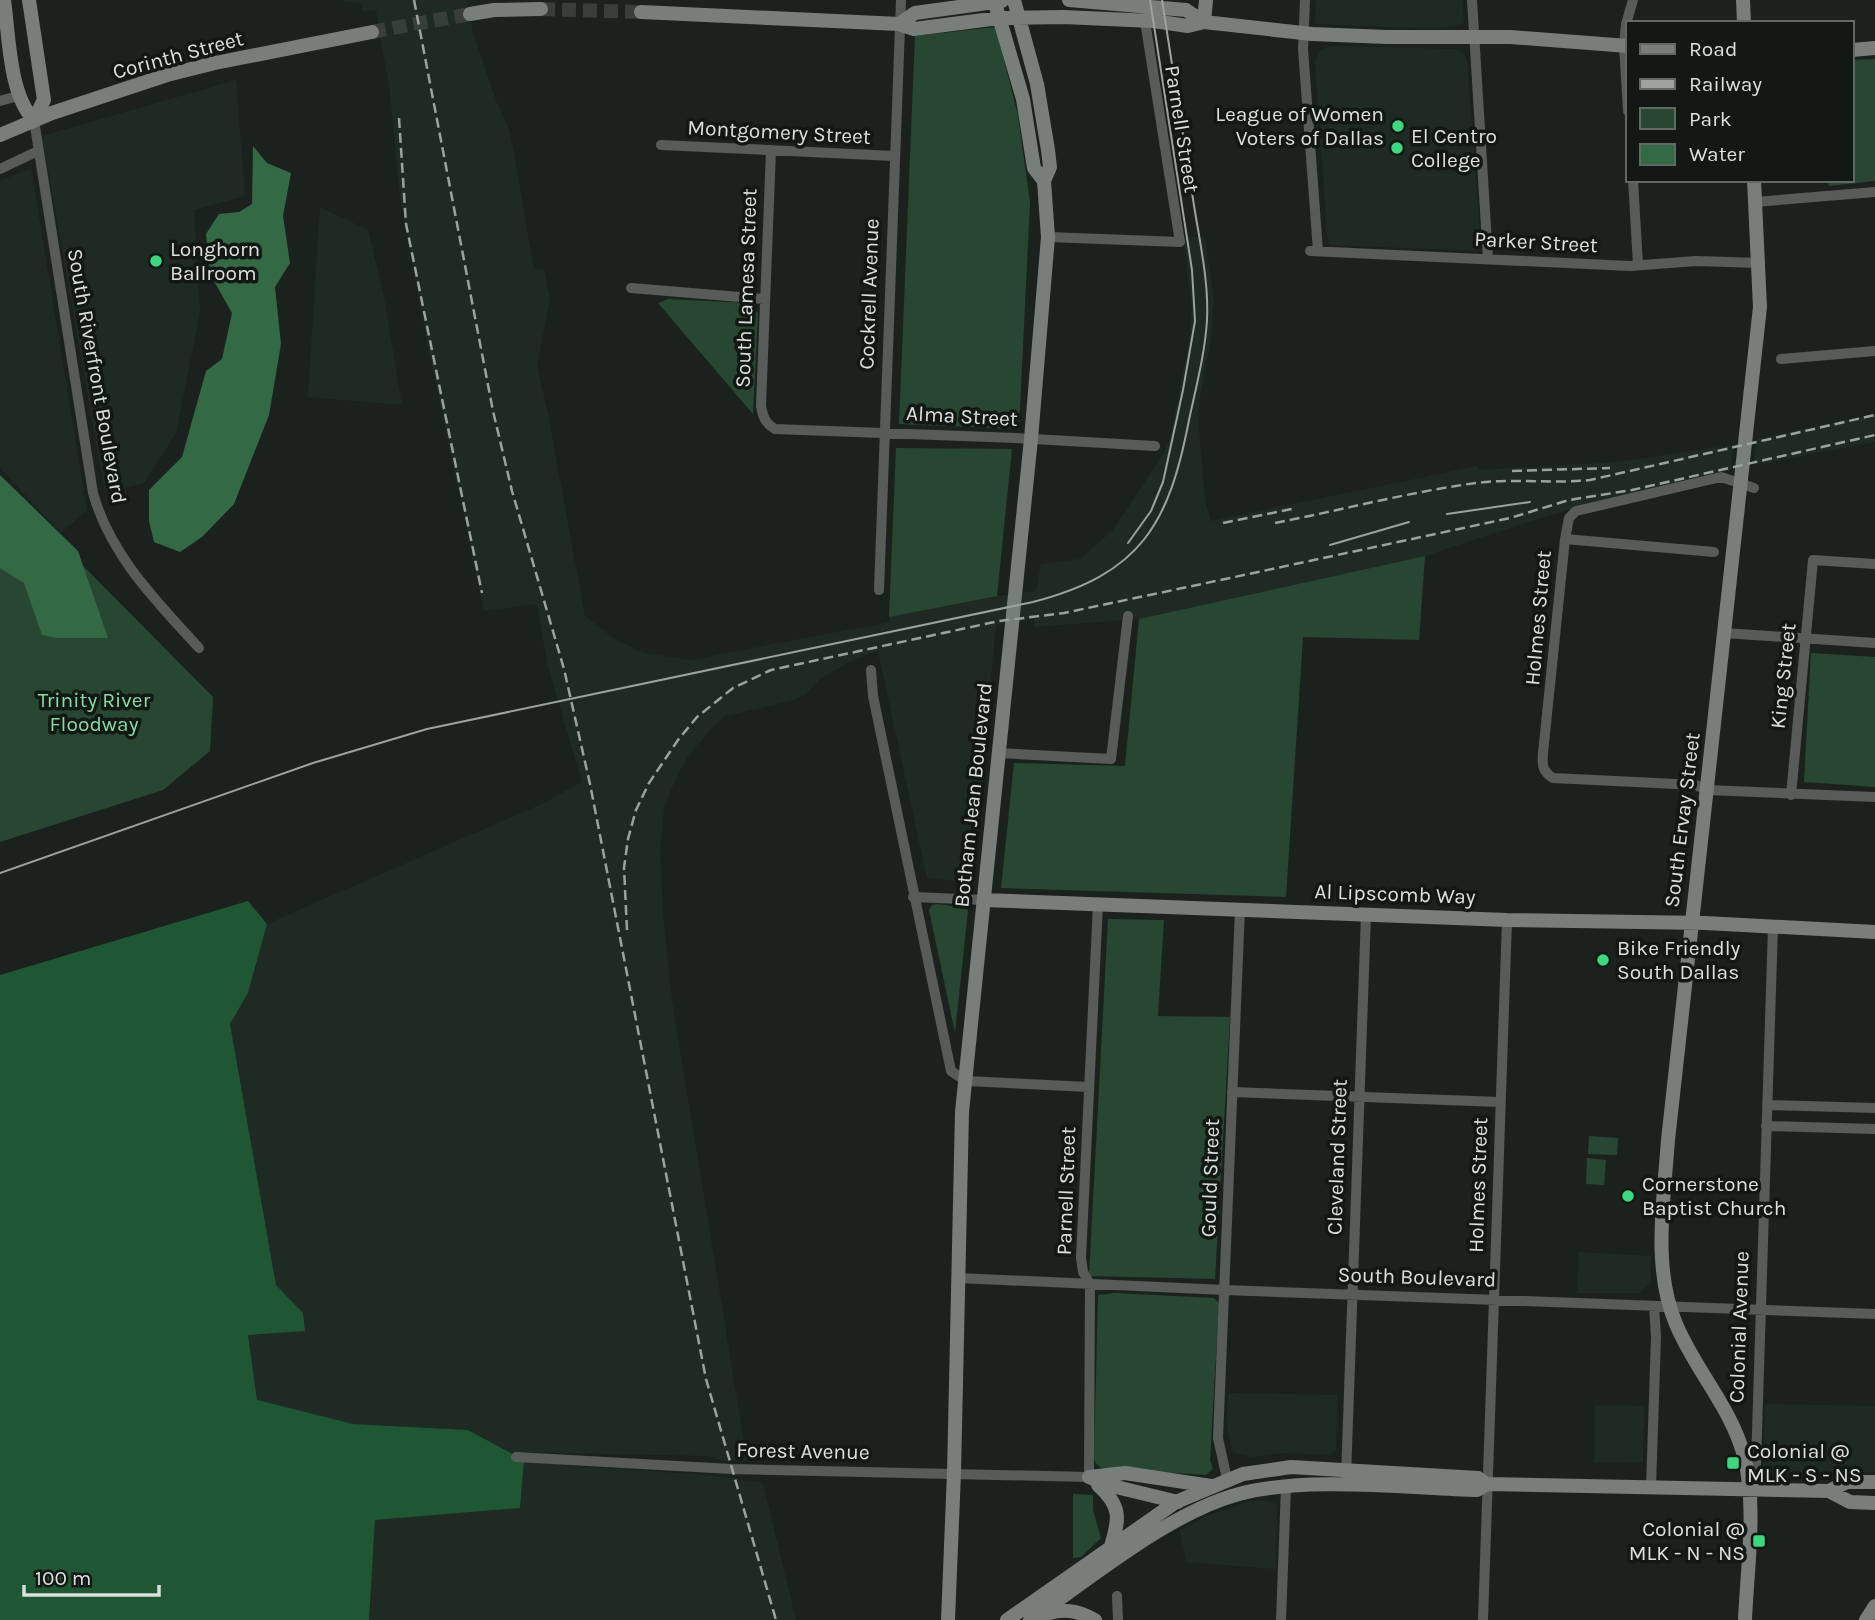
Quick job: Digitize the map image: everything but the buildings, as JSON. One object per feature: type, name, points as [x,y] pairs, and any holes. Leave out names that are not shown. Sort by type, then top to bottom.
[{"type":"main road","points":[[4,2],[27,0]]},
{"type":"main road","name":"South Riverfront Boulevard","points":[[4,2],[18,96],[34,120],[44,100],[27,0]]},
{"type":"main road","points":[[899,24],[915,13],[1003,0]]},
{"type":"main road","name":"Botham Jean Boulevard","points":[[954,1473],[962,1112],[1031,439],[1048,237],[1044,181],[1050,167],[1043,115],[1019,18],[1003,0]]},
{"type":"main road","name":"Botham Jean Boulevard","points":[[1003,0],[999,18],[1023,99],[1034,168],[1044,181]]},
{"type":"main road","points":[[1069,0],[1186,10],[1204,22]]},
{"type":"main road","points":[[1204,22],[1206,0]]},
{"type":"main road","points":[[1742,0],[1744,21]]},
{"type":"main road","points":[[470,14],[494,10],[541,9]]},
{"type":"main road","points":[[641,12],[899,24],[914,29],[999,18],[1063,17],[1188,26],[1204,22],[1303,33],[1550,39],[1626,46]]},
{"type":"main road","name":"Corinth Street","points":[[0,135],[34,120],[179,72],[372,32]]},
{"type":"main road","points":[[1854,50],[1875,48]]},
{"type":"main road","name":"South Ervay Street","points":[[1749,1481],[1731,1419],[1685,1343],[1670,1307],[1662,1247],[1666,1173],[1691,923],[1760,307],[1754,182]]},
{"type":"main road","name":"Al Lipscomb Way","points":[[984,900],[1507,920],[1691,923],[1875,932]]},
{"type":"main road","points":[[1007,1620],[1176,1502],[1227,1479],[1258,1470],[1291,1467],[1346,1469],[1478,1478],[1487,1483],[1651,1487],[1749,1481],[1829,1491],[1850,1502],[1875,1503]]},
{"type":"main road","points":[[948,1620],[954,1473]]},
{"type":"main road","points":[[1088,1477],[1125,1473],[1211,1486]]},
{"type":"main road","points":[[1149,1476],[1167,1488],[1176,1502]]},
{"type":"main road","points":[[1088,1477],[1197,1510]]},
{"type":"main road","points":[[1088,1477],[1110,1496],[1115,1506],[1117,1526],[1111,1546]]},
{"type":"main road","name":"Colonial Avenue","points":[[1745,1620],[1749,1481]]},
{"type":"main road","points":[[1829,1491],[1847,1482],[1875,1482]]},
{"type":"main road","points":[[1031,1619],[1166,1527],[1197,1510],[1237,1495],[1286,1487],[1478,1490],[1487,1483]]},
{"type":"main road","points":[[1166,1527],[1176,1502]]},
{"type":"main road","points":[[1866,1620],[1875,1606]]},
{"type":"main road","points":[[1031,1619],[1064,1610],[1096,1620]]},
{"type":"street","name":"Cockrell Avenue","points":[[879,590],[901,0]]},
{"type":"street","points":[[1303,33],[1305,0]]},
{"type":"street","points":[[1472,0],[1488,259]]},
{"type":"street","points":[[1627,21],[1633,0]]},
{"type":"street","name":"Parnell Street","points":[[1048,237],[1180,242],[1145,21]]},
{"type":"street","points":[[1626,24],[1626,46]]},
{"type":"street","name":"Parker Street","points":[[1303,33],[1314,251],[1638,265],[1696,261],[1760,263]]},
{"type":"street","points":[[0,101],[18,96]]},
{"type":"street","name":"South Riverfront Boulevard","points":[[34,120],[98,511],[117,547],[149,593],[199,648]]},
{"type":"street","name":"Montgomery Street","points":[[661,145],[894,156]]},
{"type":"street","name":"South Lamesa Street","points":[[768,425],[763,418],[761,406],[771,150]]},
{"type":"street","points":[[0,169],[38,151]]},
{"type":"street","points":[[1633,182],[1638,265]]},
{"type":"street","points":[[1755,202],[1875,192]]},
{"type":"street","points":[[631,288],[764,299]]},
{"type":"street","points":[[1781,359],[1875,351]]},
{"type":"street","name":"Alma Street","points":[[768,425],[775,429],[1155,446]]},
{"type":"street","name":"Holmes Street","points":[[1707,790],[1696,785],[1553,778],[1545,773],[1542,764],[1564,539],[1569,518],[1576,511],[1717,477],[1729,478],[1754,488]]},
{"type":"street","points":[[1564,539],[1714,552]]},
{"type":"street","name":"King Street","points":[[1791,795],[1813,561],[1875,564]]},
{"type":"street","points":[[999,753],[1111,759],[1128,616]]},
{"type":"street","points":[[1724,633],[1875,643]]},
{"type":"street","points":[[872,670],[873,696],[951,1071],[966,1081],[1089,1087]]},
{"type":"street","points":[[1707,790],[1875,797]]},
{"type":"street","name":"Al Lipscomb Way","points":[[913,897],[984,900]]},
{"type":"street","name":"Parnell Street","points":[[1088,1477],[1090,1284],[1083,1272],[1081,1258],[1098,904]]},
{"type":"street","name":"Gould Street","points":[[1227,1479],[1219,1448],[1240,909]]},
{"type":"street","name":"Cleveland Street","points":[[1346,1486],[1366,914]]},
{"type":"street","name":"Holmes Street","points":[[1483,1620],[1507,920]]},
{"type":"street","name":"Colonial Avenue","points":[[1749,1481],[1756,1464],[1773,926]]},
{"type":"street","points":[[1232,1093],[1500,1102]]},
{"type":"street","points":[[1767,1105],[1875,1108]]},
{"type":"street","points":[[1766,1126],[1875,1129]]},
{"type":"street","name":"South Boulevard","points":[[958,1278],[1875,1314]]},
{"type":"street","points":[[1651,1487],[1656,1337],[1654,1306]]},
{"type":"street","name":"Forest Avenue","points":[[516,1457],[737,1469],[1088,1477]]},
{"type":"street","points":[[1281,1620],[1286,1487]]},
{"type":"street","points":[[1117,1596],[1118,1620]]},
{"type":"shaded area","points":[[344,0],[467,0],[473,33],[510,132],[534,269],[544,270],[550,299],[537,366],[585,616],[613,638],[644,653],[690,660],[890,622],[889,617],[982,598],[1036,591],[1041,564],[1080,559],[1113,530],[1164,453],[1170,439],[1189,341],[1192,307],[1183,236],[1205,238],[1214,300],[1210,346],[1198,418],[1205,500],[1211,521],[1478,466],[1479,470],[1617,462],[1733,445],[1731,470],[1550,515],[1425,556],[1139,619],[1034,627],[1034,619],[996,625],[971,883],[927,878],[877,651],[849,662],[820,679],[805,695],[791,701],[725,716],[709,731],[687,758],[664,808],[660,850],[663,915],[672,1001],[747,1460],[725,1461],[708,1456],[510,1452],[468,1430],[353,1424],[257,1401],[248,1335],[305,1330],[303,1313],[276,1285],[230,1024],[248,993],[267,924],[544,803],[582,782],[547,663],[537,604],[484,611],[427,341],[400,197],[390,92],[376,10],[363,11],[361,3]]},
{"type":"shaded area","points":[[1316,0],[1462,0],[1464,24],[1434,29],[1315,24]]},
{"type":"shaded area","name":"El Centro College","points":[[1328,46],[1456,49],[1463,53],[1467,60],[1481,248],[1478,251],[1328,243],[1315,61],[1320,51]]},
{"type":"shaded area","points":[[236,80],[245,196],[194,210],[200,313],[176,433],[144,483],[105,493],[42,136]]},
{"type":"shaded area","points":[[31,168],[87,510],[61,533],[0,468],[0,181]]},
{"type":"shaded area","points":[[320,207],[368,230],[384,296],[402,405],[308,397]]},
{"type":"shaded area","points":[[1875,414],[1875,442],[1753,465],[1757,439]]},
{"type":"shaded area","points":[[248,901],[267,924],[248,993],[230,1024],[276,1285],[303,1313],[305,1331],[248,1335],[257,1400],[353,1424],[468,1430],[524,1460],[520,1508],[375,1520],[369,1620],[0,1620],[0,975]]},
{"type":"shaded area","points":[[1579,1252],[1651,1256],[1651,1283],[1639,1293],[1577,1293]]},
{"type":"shaded area","points":[[1228,1393],[1338,1395],[1336,1450],[1330,1455],[1284,1453],[1253,1457],[1233,1453],[1227,1428]]},
{"type":"shaded area","points":[[1765,1404],[1875,1406],[1875,1472],[1768,1473],[1763,1467]]},
{"type":"shaded area","points":[[1595,1405],[1644,1406],[1643,1462],[1594,1463]]},
{"type":"shaded area","points":[[524,1460],[570,1466],[709,1475],[763,1483],[796,1620],[369,1620],[375,1520],[520,1508]]},
{"type":"shaded area","points":[[1251,1501],[1277,1504],[1276,1569],[1186,1562],[1180,1531],[1206,1516]]},
{"type":"green space","points":[[996,27],[1018,116],[1030,202],[1019,429],[899,424],[915,36]]},
{"type":"green space","points":[[1875,59],[1875,181],[1829,186],[1828,182],[1854,182],[1854,60]]},
{"type":"green space","points":[[668,299],[747,303],[758,313],[753,414],[658,303]]},
{"type":"green space","points":[[896,448],[1012,449],[997,596],[889,617]]},
{"type":"green space","name":"Trinity River Floodway","points":[[0,482],[213,697],[210,751],[163,790],[0,842]]},
{"type":"green space","points":[[1425,556],[1419,640],[1303,637],[1286,897],[1001,888],[1014,763],[1125,766],[1139,619]]},
{"type":"green space","points":[[1811,653],[1875,657],[1875,787],[1804,782]]},
{"type":"green space","points":[[932,905],[968,910],[955,1033],[929,910]]},
{"type":"green space","points":[[1108,919],[1164,920],[1158,1016],[1230,1017],[1215,1279],[1089,1276]]},
{"type":"green space","points":[[1589,1136],[1618,1138],[1617,1155],[1588,1154]]},
{"type":"green space","points":[[1587,1158],[1606,1160],[1604,1185],[1586,1184]]},
{"type":"green space","points":[[1115,1293],[1214,1298],[1219,1303],[1210,1460],[1213,1469],[1206,1475],[1102,1468],[1096,1464],[1098,1295]]},
{"type":"green space","points":[[1073,1494],[1093,1495],[1093,1510],[1101,1538],[1081,1557],[1073,1558]]},
{"type":"water","points":[[253,146],[267,163],[291,173],[283,216],[290,263],[275,287],[281,344],[269,415],[234,504],[202,537],[180,552],[154,542],[149,521],[149,490],[182,457],[206,371],[222,359],[232,313],[210,274],[206,234],[219,214],[239,212],[252,204]]},
{"type":"water","points":[[0,475],[78,551],[108,638],[56,638],[42,635],[24,583],[0,568]]},
{"type":"tunnel","points":[[541,9],[641,12]]},
{"type":"tunnel","points":[[372,32],[470,14]]},
{"type":"tram line","points":[[1128,543],[1151,511],[1163,482],[1195,321],[1192,270],[1150,0]]},
{"type":"tram line","points":[[0,873],[313,763],[427,729],[1033,602],[1070,590],[1125,560],[1144,540],[1159,516],[1171,488],[1181,457],[1197,383],[1207,320],[1203,260],[1162,0]]},
{"type":"tram line","points":[[1447,514],[1530,502]]},
{"type":"tram line","points":[[1330,545],[1409,522]]},
{"type":"railway","points":[[414,0],[493,411],[512,491],[564,669],[590,784],[706,1379],[776,1620]]},
{"type":"railway","points":[[399,118],[406,224],[482,593]]},
{"type":"railway","points":[[1275,523],[1476,483],[1590,480],[1875,415]]},
{"type":"railway","points":[[627,930],[624,868],[628,839],[636,810],[649,783],[697,717],[733,688],[771,670],[999,621],[1064,613],[1216,581],[1510,518],[1569,500],[1632,490],[1875,435]]},
{"type":"railway","points":[[1512,471],[1610,468]]},
{"type":"railway","points":[[1223,523],[1292,509]]},
{"type":"place","name":"League of Women Voters of Dallas","points":[[1398,126]]},
{"type":"place","name":"El Centro College","points":[[1397,148]]},
{"type":"place","name":"Longhorn Ballroom","points":[[156,261]]},
{"type":"place","name":"Bike Friendly South Dallas","points":[[1603,960]]},
{"type":"place","name":"Cornerstone Baptist Church","points":[[1628,1196]]},
{"type":"place","name":"Colonial @ MLK - S - NS","points":[[1733,1463]]},
{"type":"place","name":"Colonial @ MLK - N - NS","points":[[1759,1541]]}]
